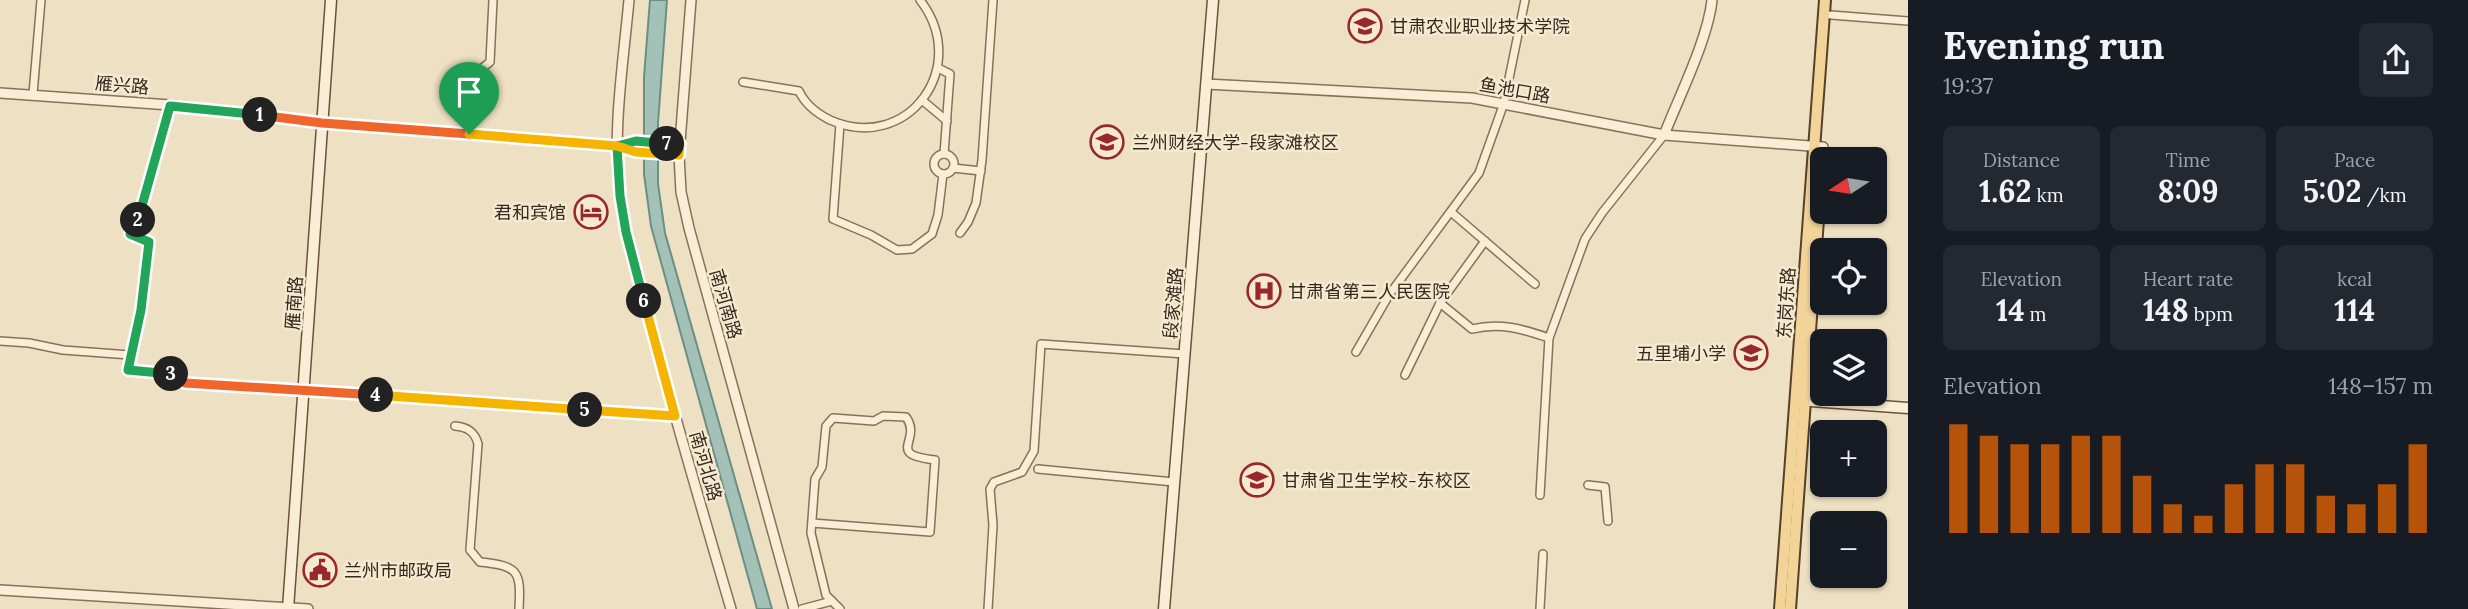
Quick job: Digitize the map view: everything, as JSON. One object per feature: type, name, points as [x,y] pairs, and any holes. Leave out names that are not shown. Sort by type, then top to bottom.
[{"type":"main road","name":"雁南路","points":[[288,608],[331,0]]},
{"type":"main road","name":"段家滩路","points":[[1164,609],[1213,0]]},
{"type":"main road","name":"东岗东路","points":[[1821,147],[1825,0]]},
{"type":"main road","name":"东岗东路","points":[[1822,147],[1832,0]]},
{"type":"main road","name":"东岗东路","points":[[1780,609],[1815,224]]},
{"type":"main road","name":"东岗东路","points":[[1790,609],[1800,400],[1815,224]]},
{"type":"main road","points":[[1800,400],[1908,408]]},
{"type":"street","points":[[33,94],[41,0]]},
{"type":"street","points":[[469,134],[474,79],[490,62],[493,0]]},
{"type":"street","name":"南河北路","points":[[629,0],[617,146],[620,196],[626,232],[675,416],[730,609]]},
{"type":"street","name":"南河南路","points":[[691,0],[679,155],[681,192],[794,609]]},
{"type":"street","points":[[743,82],[799,91],[802,98],[820,115],[839,124],[869,128],[894,122],[922,100],[930,88],[937,68],[939,38],[931,14],[920,0]]},
{"type":"street","points":[[960,233],[976,203],[981,171],[993,0]]},
{"type":"street","points":[[1356,352],[1389,295],[1479,173],[1504,103],[1525,0]]},
{"type":"street","points":[[1540,495],[1549,338],[1586,239],[1602,213],[1664,135],[1700,44],[1713,0]]},
{"type":"street","points":[[1831,16],[1908,21]]},
{"type":"street","points":[[937,68],[950,74],[944,154]]},
{"type":"street","name":"鱼池口路","points":[[1206,84],[1472,98],[1664,135],[1810,154]]},
{"type":"street","name":"雁兴路","points":[[0,93],[170,106],[322,123],[617,146]]},
{"type":"street","points":[[922,100],[947,121]]},
{"type":"street","points":[[170,106],[138,219],[130,234],[149,242],[141,310],[128,370],[178,375],[185,383],[675,416]]},
{"type":"street","points":[[839,124],[833,219],[871,235],[889,247],[904,251],[912,249],[932,234],[938,215],[943,174]]},
{"type":"street","points":[[617,146],[636,141],[680,144]]},
{"type":"street","points":[[617,146],[636,152],[679,155]]},
{"type":"street","points":[[944,154],[934,163],[937,171],[943,174],[953,168],[981,171]]},
{"type":"street","points":[[944,154],[952,159],[953,168]]},
{"type":"street","points":[[1451,212],[1535,284]]},
{"type":"street","points":[[1405,375],[1440,303],[1485,242]]},
{"type":"street","points":[[1440,303],[1472,329],[1487,326],[1516,327],[1549,338]]},
{"type":"street","points":[[0,341],[29,343],[63,350],[130,355]]},
{"type":"street","points":[[988,609],[993,525],[990,489],[994,482],[1022,472],[1034,451],[1041,344],[1185,354]]},
{"type":"street","points":[[812,523],[930,532],[935,460],[914,458],[910,455],[910,424],[906,417],[883,416],[874,421],[837,418],[828,422],[822,467],[815,479],[811,533],[826,595],[840,609]]},
{"type":"street","points":[[455,426],[468,429],[478,444],[470,550],[480,562],[501,565],[515,572],[520,587],[519,609]]},
{"type":"street","points":[[1038,469],[1174,482]]},
{"type":"street","points":[[1588,485],[1605,487],[1608,521]]},
{"type":"street","points":[[1540,609],[1543,554]]},
{"type":"street","points":[[0,590],[308,609]]},
{"type":"street","points":[[803,609],[832,601]]},
{"type":"water","points":[[650,0],[667,0],[658,123],[658,184],[665,233],[772,609],[757,609],[651,226],[644,174],[644,77]]},
{"type":"place","name":"甘肃农业职业技术学院","points":[[1365,26]]},
{"type":"place","name":"兰州财经大学-段家滩校区","points":[[1107,142]]},
{"type":"place","name":"君和宾馆","points":[[591,212]]},
{"type":"place","name":"甘肃省第三人民医院","points":[[1264,291]]},
{"type":"place","name":"五里埔小学","points":[[1751,353]]},
{"type":"place","name":"甘肃省卫生学校-东校区","points":[[1257,480]]},
{"type":"place","name":"兰州市邮政局","points":[[320,570]]},
{"type":"route","points":[[469,134],[322,123],[170,106],[138,219],[130,234],[149,242],[141,310],[128,370],[178,375],[185,383],[205,385],[675,416],[626,232],[620,196],[617,146],[636,141],[680,144],[679,155],[636,152],[617,146],[469,134]]}]
